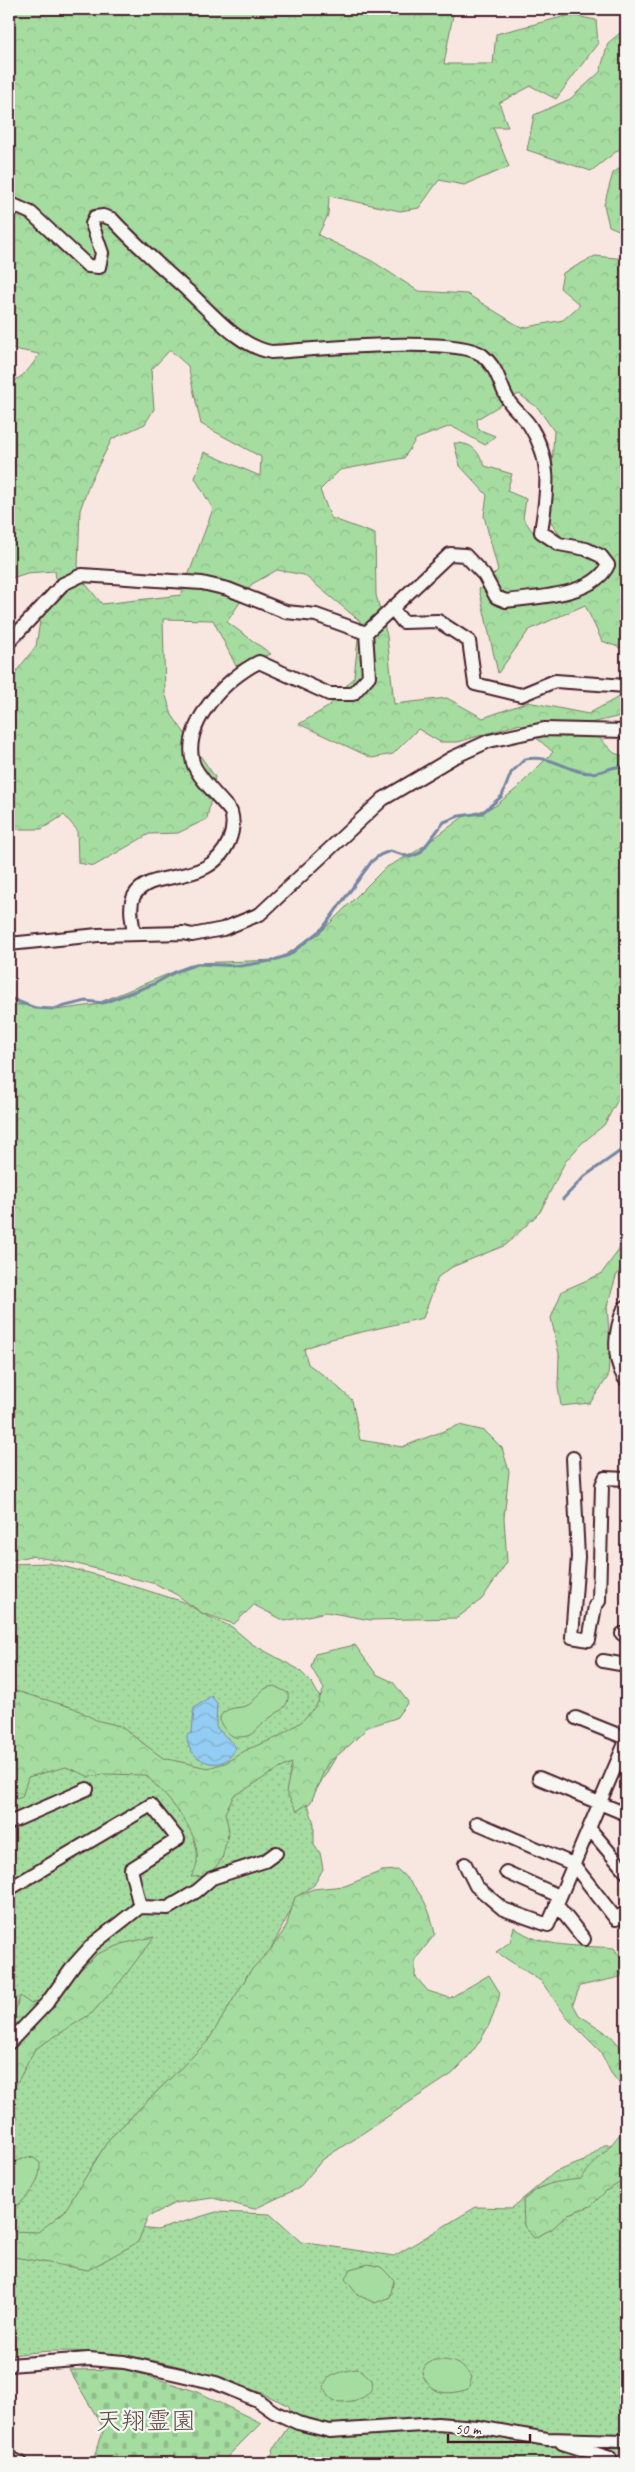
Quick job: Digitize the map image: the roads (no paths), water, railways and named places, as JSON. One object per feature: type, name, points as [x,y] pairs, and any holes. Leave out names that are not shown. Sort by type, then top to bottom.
[{"type":"main road","points":[[626,1309],[620,1330],[618,1349],[620,1362],[626,1377]]},
{"type":"street","points":[[9,203],[31,213],[88,266],[99,267],[102,253],[92,224],[95,217],[112,219],[164,271],[239,338],[258,349],[271,352],[369,345],[454,346],[472,349],[497,371],[510,403],[529,424],[545,459],[548,484],[541,532],[559,544],[586,549],[601,556],[608,565],[605,572],[597,579],[576,590],[506,601],[496,597],[484,575],[465,555],[450,554],[443,558],[403,601],[392,608],[366,633]]},
{"type":"street","points":[[9,642],[63,584],[82,575],[211,585],[228,589],[286,612],[316,615],[366,633]]},
{"type":"street","points":[[392,608],[403,622],[438,621],[469,641],[476,684],[521,695],[555,681],[626,686]]},
{"type":"street","points":[[134,934],[131,909],[134,896],[146,884],[183,876],[206,868],[224,852],[232,834],[234,820],[231,812],[193,762],[191,742],[207,705],[233,678],[259,662],[328,694],[353,694],[369,676],[366,633]]},
{"type":"street","points":[[9,944],[98,935],[184,933],[192,935],[223,929],[260,914],[383,799],[452,758],[489,741],[544,729],[626,730]]},
{"type":"street","points":[[573,1458],[578,1557],[572,1638],[589,1640],[595,1606],[599,1601],[602,1485],[605,1478],[626,1480]]},
{"type":"street","points":[[603,1661],[626,1665]]},
{"type":"street","points":[[465,1864],[476,1886],[503,1909],[548,1925],[626,1739],[576,1718]]},
{"type":"street","points":[[538,1778],[626,1814]]},
{"type":"street","points":[[9,1823],[87,1789]]},
{"type":"street","points":[[9,1888],[151,1806],[178,1839],[131,1869],[140,1907]]},
{"type":"street","points":[[477,1823],[574,1864],[616,1919],[626,1912]]},
{"type":"street","points":[[589,1828],[626,1872]]},
{"type":"street","points":[[9,2043],[47,2004],[75,1964],[93,1944],[140,1907],[168,1908],[197,1891],[212,1878],[264,1861],[276,1853]]},
{"type":"street","points":[[506,1872],[558,1900],[584,1939]]},
{"type":"street","points":[[9,2365],[89,2359],[124,2362],[216,2383],[257,2400],[274,2412],[298,2423],[330,2431],[437,2424],[547,2439],[626,2441]]},
{"type":"street","points":[[547,2439],[610,2458]]},
{"type":"street","points":[[9,2458],[21,2463]]},
{"type":"water","points":[[211,1696],[217,1703],[216,1727],[236,1747],[223,1762],[215,1763],[206,1762],[192,1752],[188,1744],[187,1735],[192,1733],[194,1708]]},
{"type":"waterway","points":[[9,998],[35,1008],[53,1009],[86,1001],[103,1003],[154,984],[177,971],[198,964],[241,966],[271,961],[289,955],[323,928],[372,861],[390,851],[410,857],[420,853],[444,822],[459,816],[482,813],[502,796],[511,773],[525,759],[544,759],[575,770],[592,773],[622,766],[626,767]]},
{"type":"waterway","points":[[563,1199],[585,1176],[626,1147]]},
{"type":"tunnel","points":[[610,2458],[626,2458]]},
{"type":"park label","name":"天翔霊園","points":[[146,2420]]}]
